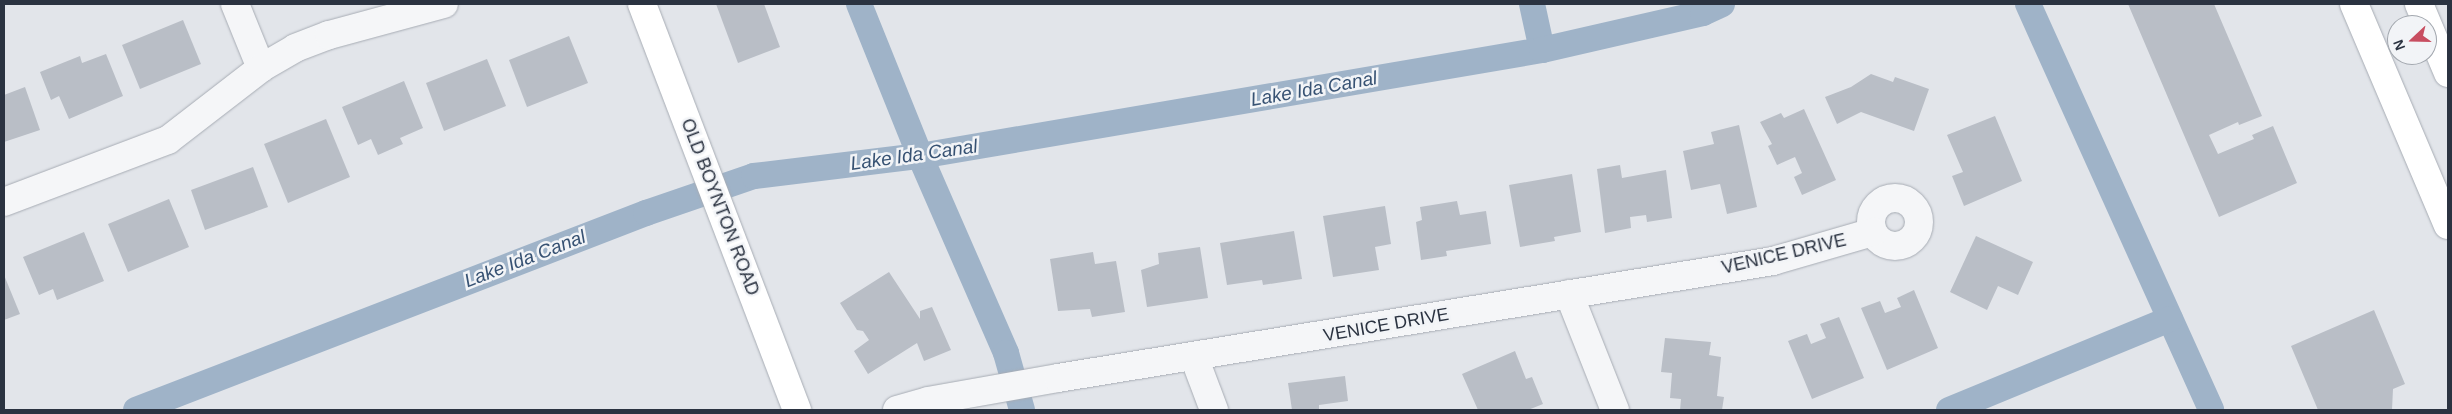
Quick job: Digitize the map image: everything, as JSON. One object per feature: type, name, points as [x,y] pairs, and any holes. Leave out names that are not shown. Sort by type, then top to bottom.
[{"type":"street","points":[[235,4],[261,68]]},
{"type":"street","points":[[4,202],[168,140],[261,68],[295,48],[329,35],[444,4]]},
{"type":"street","name":"OLD BOYNTON ROAD","points":[[642,4],[797,410]]},
{"type":"street","points":[[2354,4],[2448,225]]},
{"type":"street","points":[[2419,4],[2448,73]]},
{"type":"street","name":"VENICE DRIVE","points":[[897,410],[974,393],[1058,378],[1773,260],[1873,232]]},
{"type":"street","points":[[1569,294],[1615,410]]},
{"type":"street","points":[[1194,357],[1214,410]]},
{"type":"building","points":[[716,4],[764,4],[780,47],[738,63]]},
{"type":"building","points":[[2128,4],[2214,4],[2262,116],[2239,125],[2238,122],[2209,135],[2218,154],[2254,139],[2252,135],[2273,126],[2297,183],[2219,217]]},
{"type":"building","points":[[183,20],[201,64],[140,89],[122,45]]},
{"type":"building","points":[[569,36],[588,83],[527,107],[509,60]]},
{"type":"building","points":[[106,54],[123,96],[69,119],[59,96],[51,100],[40,72],[80,56],[82,63]]},
{"type":"building","points":[[487,59],[506,106],[444,131],[426,83]]},
{"type":"building","points":[[1871,74],[1893,82],[1895,77],[1929,89],[1914,131],[1861,112],[1837,124],[1825,97],[1851,87]]},
{"type":"building","points":[[404,81],[423,128],[400,138],[403,144],[378,155],[371,139],[358,145],[342,107]]},
{"type":"building","points":[[25,87],[40,130],[4,142],[4,95]]},
{"type":"building","points":[[1804,109],[1836,180],[1802,195],[1794,177],[1802,173],[1795,157],[1777,165],[1768,146],[1772,144],[1760,122],[1781,113],[1784,118]]},
{"type":"building","points":[[1995,116],[2022,181],[1964,206],[1952,176],[1963,172],[1947,135]]},
{"type":"building","points":[[326,119],[350,177],[288,203],[264,144]]},
{"type":"building","points":[[1739,125],[1757,207],[1727,214],[1720,184],[1691,190],[1683,151],[1714,144],[1711,132]]},
{"type":"building","points":[[1620,165],[1622,178],[1666,170],[1672,218],[1647,222],[1646,215],[1630,217],[1631,228],[1605,233],[1597,169]]},
{"type":"building","points":[[253,167],[268,207],[205,230],[191,190]]},
{"type":"building","points":[[1572,174],[1581,232],[1554,237],[1555,241],[1520,247],[1509,185]]},
{"type":"building","points":[[169,199],[189,247],[128,272],[108,224]]},
{"type":"building","points":[[1457,201],[1460,215],[1486,211],[1491,244],[1446,251],[1447,256],[1421,260],[1416,222],[1422,220],[1420,207]]},
{"type":"building","points":[[1385,206],[1391,244],[1375,247],[1379,270],[1333,277],[1323,216]]},
{"type":"building","points":[[1294,231],[1302,279],[1263,285],[1262,280],[1227,285],[1220,243]]},
{"type":"building","points":[[84,232],[104,281],[57,300],[53,289],[39,295],[23,257]]},
{"type":"building","points":[[1976,236],[2033,262],[2018,295],[1998,286],[1987,310],[1950,292]]},
{"type":"building","points":[[1200,247],[1208,298],[1147,307],[1141,270],[1159,264],[1158,253]]},
{"type":"building","points":[[1093,252],[1095,264],[1116,261],[1125,312],[1092,317],[1090,309],[1058,311],[1050,259]]},
{"type":"building","points":[[889,272],[920,319],[920,311],[932,307],[951,350],[924,361],[917,343],[868,374],[854,351],[869,340],[863,331],[857,330],[840,303]]},
{"type":"building","points":[[4,275],[20,314],[4,320]]},
{"type":"building","points":[[1914,290],[1938,348],[1887,370],[1861,308],[1880,301],[1885,313],[1901,307],[1897,298]]},
{"type":"building","points":[[2374,310],[2405,384],[2393,389],[2392,410],[2318,410],[2291,346]]},
{"type":"building","points":[[1839,317],[1864,378],[1812,399],[1788,341],[1807,334],[1811,344],[1826,338],[1820,324]]},
{"type":"building","points":[[1665,338],[1711,342],[1709,355],[1721,357],[1717,396],[1724,397],[1722,410],[1680,410],[1681,399],[1670,398],[1672,373],[1661,372]]},
{"type":"building","points":[[1515,351],[1526,379],[1532,377],[1543,404],[1528,410],[1478,410],[1462,374]]},
{"type":"building","points":[[1345,376],[1348,401],[1319,405],[1319,410],[1292,410],[1288,383]]},
{"type":"waterway","points":[[859,4],[920,156],[1006,353],[1022,410]]},
{"type":"waterway","points":[[1532,4],[1542,50]]},
{"type":"waterway","name":"Lake Ida Canal","points":[[136,410],[646,213],[754,176],[920,156],[1542,50],[1703,13],[1722,4]]},
{"type":"waterway","points":[[2028,4],[2211,410]]},
{"type":"waterway","points":[[1949,410],[2170,319]]}]
